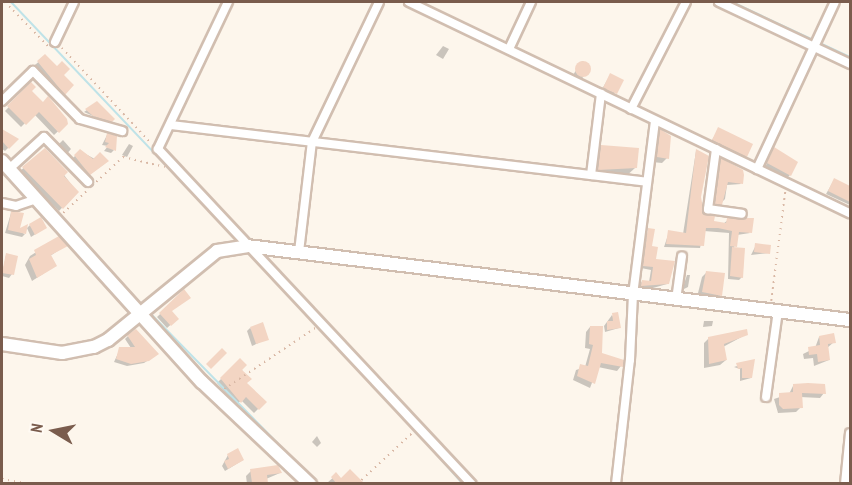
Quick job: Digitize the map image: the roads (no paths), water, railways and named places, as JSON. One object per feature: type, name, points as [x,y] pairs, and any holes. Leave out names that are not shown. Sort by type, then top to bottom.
[{"type":"street","points":[[55,42],[74,2]]},
{"type":"street","points":[[228,2],[171,126],[158,149],[247,246],[474,483]]},
{"type":"street","points":[[299,252],[312,141],[379,2]]},
{"type":"street","points":[[409,2],[850,213]]},
{"type":"street","points":[[508,49],[531,2]]},
{"type":"street","points":[[631,109],[686,2]]},
{"type":"street","points":[[719,2],[850,64]]},
{"type":"street","points":[[757,169],[835,2]]},
{"type":"street","points":[[2,101],[33,71],[80,118],[122,132]]},
{"type":"street","points":[[591,175],[601,94]]},
{"type":"street","points":[[616,483],[630,360],[633,296],[655,121]]},
{"type":"street","points":[[171,126],[647,182]]},
{"type":"street","points":[[88,182],[44,137],[5,165],[216,395],[310,483]]},
{"type":"street","points":[[716,150],[708,209],[742,214]]},
{"type":"street","points":[[2,203],[16,206],[36,199]]},
{"type":"street","points":[[2,344],[62,353],[82,351],[108,340],[216,251],[247,246],[440,267],[633,296],[850,320]]},
{"type":"street","points":[[676,300],[682,256]]},
{"type":"street","points":[[766,397],[774,310]]},
{"type":"street","points":[[845,483],[850,433]]},
{"type":"waterway","points":[[11,2],[239,242]]},
{"type":"waterway","points":[[732,2],[850,57]]},
{"type":"waterway","points":[[72,229],[143,306]]},
{"type":"waterway","points":[[247,251],[323,331]]},
{"type":"waterway","points":[[149,312],[301,467]]},
{"type":"waterway","points":[[393,405],[463,484]]}]
